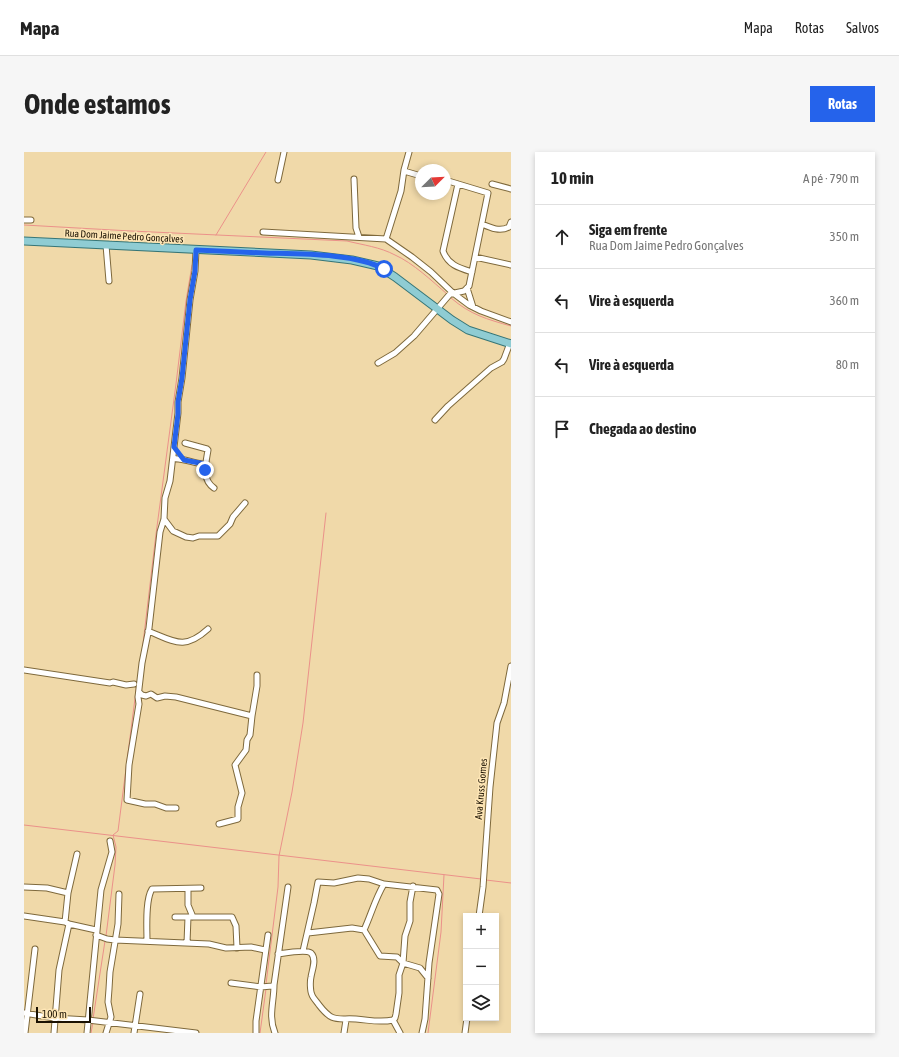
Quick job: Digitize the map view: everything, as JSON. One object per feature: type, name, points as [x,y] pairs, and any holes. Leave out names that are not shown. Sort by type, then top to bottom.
[{"type":"main road","name":"Rua Dom Jaime Pedro Gonçalves","points":[[24,241],[311,255],[372,264],[384,269],[452,320],[468,330],[510,344]]},
{"type":"street","points":[[278,180],[284,152]]},
{"type":"street","points":[[386,239],[401,191],[409,152]]},
{"type":"street","points":[[404,171],[415,174]]},
{"type":"street","points":[[354,179],[356,228],[359,237]]},
{"type":"street","points":[[451,182],[488,193],[472,272],[467,288],[473,307]]},
{"type":"street","points":[[458,184],[443,251],[452,264],[458,268],[472,272]]},
{"type":"street","points":[[492,184],[511,189]]},
{"type":"street","points":[[24,220],[31,220]]},
{"type":"street","points":[[482,224],[496,229],[504,229],[509,227],[511,222]]},
{"type":"street","points":[[263,232],[386,239],[431,272],[452,294],[481,312],[511,322]]},
{"type":"street","points":[[106,245],[109,281]]},
{"type":"street","points":[[176,808],[166,808],[155,804],[147,805],[127,800],[128,773],[139,704],[142,663],[148,631],[160,532],[164,519],[165,498],[170,481],[173,459],[178,402],[190,300],[195,271],[196,250]]},
{"type":"street","points":[[475,257],[511,265]]},
{"type":"street","points":[[378,363],[395,353],[414,336],[452,294],[464,291],[467,288]]},
{"type":"street","points":[[435,420],[448,406],[491,368],[502,362],[506,356],[510,344]]},
{"type":"street","points":[[185,443],[208,450],[205,464],[207,480],[214,488]]},
{"type":"street","points":[[174,447],[184,460]]},
{"type":"street","points":[[173,459],[178,458],[205,464]]},
{"type":"street","points":[[164,519],[173,530],[186,537],[193,538],[199,536],[218,536],[230,524],[233,517],[245,503]]},
{"type":"street","points":[[148,631],[168,638],[173,642],[188,642],[195,639],[208,629]]},
{"type":"street","name":"Ava Kruss Gomes","points":[[479,913],[497,723],[504,703],[511,666]]},
{"type":"street","points":[[24,670],[126,685],[134,684]]},
{"type":"street","points":[[219,824],[238,819],[238,807],[242,793],[235,765],[246,750],[247,740],[250,736],[257,686],[257,675]]},
{"type":"street","points":[[139,692],[142,695],[146,696],[151,694],[157,698],[165,696],[176,697],[252,716]]},
{"type":"street","points":[[87,1033],[91,1021],[96,932],[102,884],[112,855],[110,840]]},
{"type":"street","points":[[54,1033],[59,970],[67,923],[68,893],[77,854]]},
{"type":"street","points":[[303,951],[318,882],[334,883],[358,878],[368,879],[384,884],[413,886],[439,891],[422,1033]]},
{"type":"street","points":[[364,930],[369,920],[377,895],[384,884]]},
{"type":"street","points":[[393,1020],[396,1014],[399,993],[399,975],[403,963],[405,936],[410,921],[410,902],[413,886]]},
{"type":"street","points":[[24,887],[47,888],[68,893]]},
{"type":"street","points":[[276,1033],[273,1027],[271,1007],[274,996],[274,985],[288,887]]},
{"type":"street","points":[[147,942],[147,912],[152,889],[201,888]]},
{"type":"street","points":[[187,943],[191,917],[188,905],[188,889]]},
{"type":"street","points":[[106,1033],[111,1013],[108,997],[119,894]]},
{"type":"street","points":[[24,916],[67,923],[96,932],[106,939],[209,944],[226,948],[252,947],[265,950]]},
{"type":"street","points":[[175,917],[232,917],[236,926],[237,948]]},
{"type":"street","points":[[308,933],[352,928],[364,930],[380,956],[397,956],[403,963],[420,968],[428,978]]},
{"type":"street","points":[[256,1033],[256,1021],[268,935]]},
{"type":"street","points":[[25,1033],[25,1013],[32,987],[35,949]]},
{"type":"street","points":[[278,954],[303,951],[310,952],[313,960],[313,971],[311,976],[312,995],[328,1016],[346,1020],[356,1019],[373,1022],[393,1020]]},
{"type":"street","points":[[231,983],[261,987],[274,985]]},
{"type":"street","points":[[134,1033],[140,994]]},
{"type":"street","points":[[25,1013],[54,1018],[135,1026],[174,1032],[196,1033]]},
{"type":"street","points":[[344,1033],[346,1020]]},
{"type":"street","points":[[393,1020],[400,1033]]},
{"type":"street","points":[[465,1033],[466,1021]]},
{"type":"waterway","points":[[216,235],[266,152]]},
{"type":"waterway","points":[[24,225],[347,241],[371,246],[402,258],[447,294]]},
{"type":"waterway","points":[[142,652],[186,301],[192,265]]},
{"type":"waterway","points":[[451,298],[465,309],[479,316],[511,326]]},
{"type":"waterway","points":[[266,984],[278,887],[279,856],[292,792],[303,723],[326,513]]},
{"type":"waterway","points":[[106,936],[115,865],[116,847],[113,835],[118,831],[137,683]]},
{"type":"waterway","points":[[24,825],[481,879]]},
{"type":"waterway","points":[[428,1033],[441,932],[444,875]]},
{"type":"waterway","points":[[486,880],[511,883]]},
{"type":"waterway","points":[[93,1019],[105,941]]},
{"type":"waterway","points":[[260,1033],[266,989]]},
{"type":"waterway","points":[[91,1033],[93,1022]]},
{"type":"route","points":[[205,470],[205,464],[184,460],[174,447],[190,300],[195,271],[196,250],[311,255],[352,260],[372,264],[384,269]]}]
